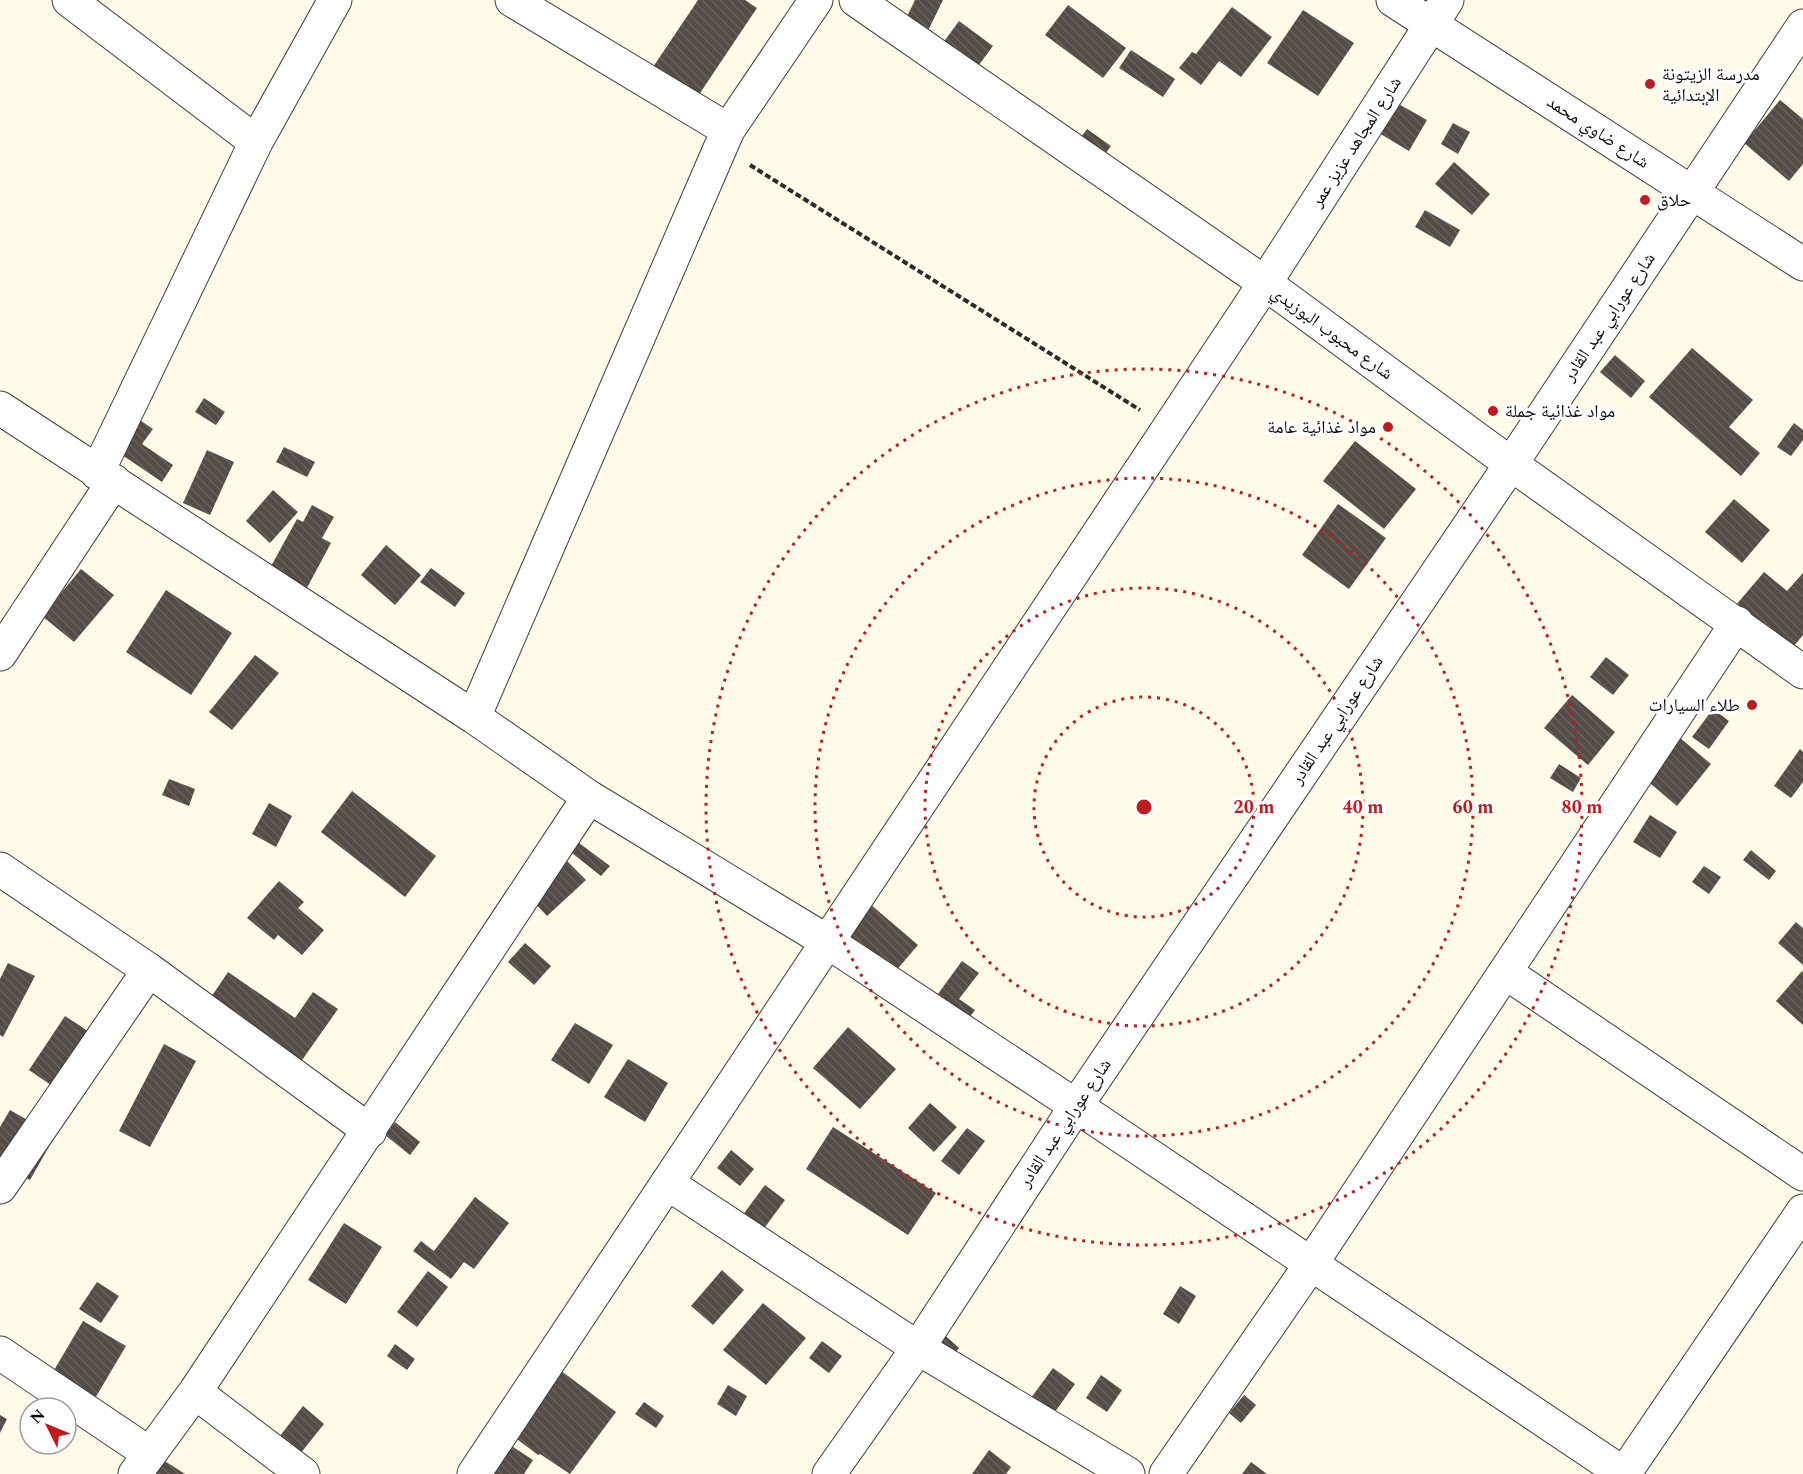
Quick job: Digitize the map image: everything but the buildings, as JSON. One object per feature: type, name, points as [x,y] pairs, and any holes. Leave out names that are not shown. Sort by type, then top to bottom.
[{"type":"street","points":[[69,0],[256,142]]},
{"type":"street","points":[[0,654],[105,477],[256,142],[335,0]]},
{"type":"street","points":[[512,0],[725,138]]},
{"type":"street","points":[[474,717],[725,138],[816,0]]},
{"type":"street","name":"شارع محبوب البوزيدي","points":[[856,0],[1264,283],[1511,464],[1803,672]]},
{"type":"street","name":"شارع ضاوي محمد","points":[[1393,0],[1439,12],[1692,192],[1803,264]]},
{"type":"street","name":"شارع المجاهد عزيز عمر","points":[[475,1474],[1169,428],[1439,12]]},
{"type":"street","name":"شارع عورابي عبد القادر","points":[[830,1474],[918,1348],[1076,1106],[1511,464],[1803,26]]},
{"type":"street","points":[[0,408],[474,717],[589,797],[828,942],[1624,1474],[1803,1211]]},
{"type":"street","points":[[1166,1474],[1311,1264],[1737,623]]},
{"type":"street","points":[[0,1353],[142,1464],[195,1392],[370,1131],[589,797]]},
{"type":"street","points":[[0,869],[149,970],[370,1131]]},
{"type":"street","points":[[0,1187],[149,970]]},
{"type":"street","points":[[1505,972],[1803,1174]]},
{"type":"street","points":[[668,1183],[918,1348],[1128,1474]]},
{"type":"street","points":[[195,1392],[303,1474]]},
{"type":"path","points":[[725,138],[1169,428]]},
{"type":"place","name":"مدرسة الزيتونة الإبتدائية","points":[[1650,84]]},
{"type":"place","name":"حلاق","points":[[1645,200]]},
{"type":"place","name":"مواد غذائية جملة","points":[[1493,411]]},
{"type":"place","name":"مواد غذائية عامة","points":[[1388,427]]},
{"type":"place","name":"طلاء السيارات","points":[[1752,705]]}]
